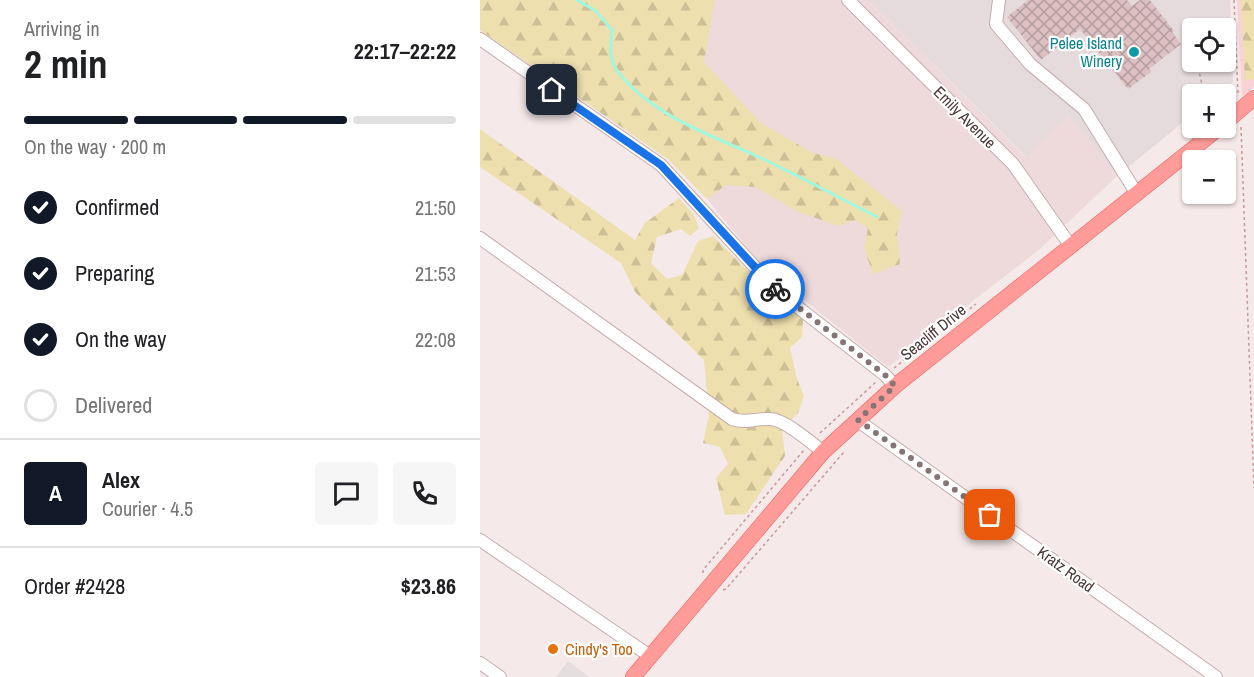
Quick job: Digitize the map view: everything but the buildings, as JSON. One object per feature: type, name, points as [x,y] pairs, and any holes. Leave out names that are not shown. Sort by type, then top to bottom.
[{"type":"main road","name":"Seacliff Drive","points":[[1236,113],[1254,98]]},
{"type":"main road","name":"Seacliff Drive","points":[[633,677],[823,452],[895,386],[1205,138]]},
{"type":"street","name":"Emily Avenue","points":[[848,0],[1013,164],[1070,245]]},
{"type":"street","points":[[999,0],[996,24],[1030,64],[1084,109],[1137,194]]},
{"type":"street","points":[[480,39],[661,165],[777,291],[885,375],[895,386]]},
{"type":"street","points":[[480,238],[732,419],[741,422],[777,420],[823,452]]},
{"type":"street","name":"Kratz Road","points":[[858,420],[1216,677]]},
{"type":"street","points":[[480,540],[650,656]]},
{"type":"street","points":[[480,663],[500,677]]},
{"type":"path","points":[[1234,0],[1254,488]]},
{"type":"path","points":[[704,594],[726,589],[844,451]]},
{"type":"shaded area","points":[[480,0],[870,0],[1025,157],[1068,114],[1117,176],[1040,249],[888,367],[764,268],[707,199],[668,159],[480,30]]},
{"type":"shaded area","points":[[870,0],[1230,0],[1231,18],[1182,18],[1182,72],[1233,72],[1233,82],[1230,84],[1182,84],[1182,123],[1117,176],[1068,114],[1026,157]]},
{"type":"shaded area","points":[[1237,0],[1254,0],[1254,87],[1242,97]]},
{"type":"shaded area","points":[[568,661],[589,677],[556,677]]},
{"type":"green space","points":[[480,0],[715,0],[704,62],[761,123],[813,153],[835,158],[902,211],[897,234],[900,264],[873,274],[864,248],[868,228],[855,220],[838,226],[799,212],[755,187],[726,185],[707,199],[668,159],[480,30]]},
{"type":"green space","points":[[1241,0],[1254,0],[1254,79],[1245,81]]},
{"type":"green space","points":[[480,129],[635,240],[645,223],[679,198],[694,215],[699,228],[690,236],[681,229],[657,237],[651,263],[667,279],[682,275],[698,241],[713,236],[803,320],[802,337],[790,348],[797,379],[804,396],[798,413],[782,429],[785,456],[746,514],[725,515],[716,478],[728,464],[720,447],[703,443],[709,415],[704,360],[635,292],[621,263],[480,167]]},
{"type":"waterway","points":[[577,0],[596,11],[612,30],[611,49],[614,66],[622,77],[652,104],[686,124],[774,164],[877,217]]},
{"type":"way so far","points":[[775,289],[885,375],[895,386],[858,420],[990,515]]},
{"type":"place","name":"Pelee Island Winery","points":[[1134,52]]},
{"type":"place","name":"Cindy's Too","points":[[553,649]]},
{"type":"route","points":[[552,90],[661,165],[775,289]]}]
